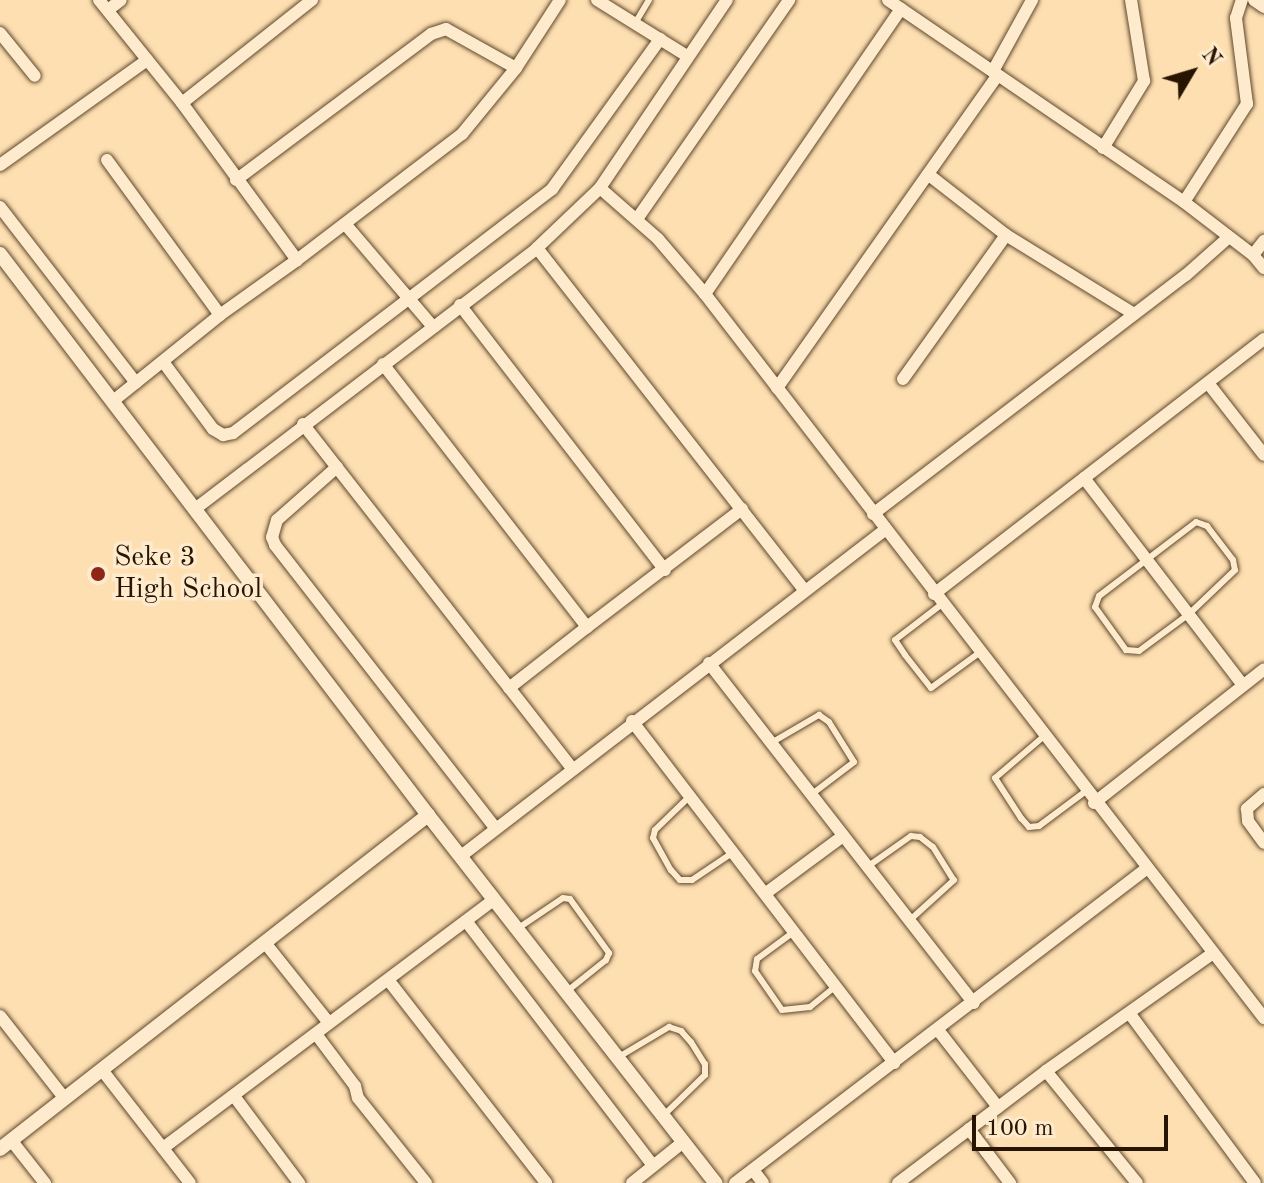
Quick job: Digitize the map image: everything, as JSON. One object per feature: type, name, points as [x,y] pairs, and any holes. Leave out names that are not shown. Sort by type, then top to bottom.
[{"type":"street","points":[[121,0],[104,5],[182,103],[297,260]]},
{"type":"street","points":[[113,401],[220,315],[346,225],[462,134],[516,68],[560,0]]},
{"type":"street","points":[[597,0],[687,56]]},
{"type":"street","points":[[637,219],[789,0]]},
{"type":"street","points":[[888,0],[1184,202],[1253,255],[1264,268]]},
{"type":"street","points":[[777,388],[929,175],[996,73],[1032,0]]},
{"type":"street","points":[[1103,148],[1144,81],[1131,0]]},
{"type":"street","points":[[1184,202],[1247,104],[1236,18],[1242,0]]},
{"type":"street","points":[[1254,0],[1264,7]]},
{"type":"street","points":[[195,509],[537,248],[600,188],[724,1]]},
{"type":"street","points":[[182,103],[305,2]]},
{"type":"street","points":[[705,294],[901,9]]},
{"type":"street","points":[[236,180],[431,34],[446,29],[516,68]]},
{"type":"street","points":[[0,33],[35,76]]},
{"type":"street","points":[[164,363],[213,429],[223,435],[233,433],[552,189],[660,39]]},
{"type":"street","points":[[0,165],[147,60]]},
{"type":"street","points":[[107,160],[220,315]]},
{"type":"street","points":[[929,175],[1006,235],[1134,314]]},
{"type":"street","points":[[600,188],[637,219],[705,294],[1043,737],[1264,1018]]},
{"type":"street","points":[[0,207],[136,383]]},
{"type":"street","points":[[346,225],[433,327]]},
{"type":"street","points":[[903,379],[1006,235]]},
{"type":"street","points":[[873,514],[1134,314],[1229,237]]},
{"type":"street","points":[[1253,255],[1264,241]]},
{"type":"street","points":[[537,248],[805,591]]},
{"type":"street","points":[[0,254],[493,900],[715,1183]]},
{"type":"street","points":[[460,305],[665,570]]},
{"type":"street","points":[[938,599],[1084,478],[1264,339]]},
{"type":"street","points":[[383,364],[587,627]]},
{"type":"street","points":[[1208,383],[1264,455]]},
{"type":"street","points":[[303,424],[573,769]]},
{"type":"street","points":[[337,467],[277,520],[272,537],[275,545],[495,828]]},
{"type":"street","points":[[1084,478],[1243,685]]},
{"type":"street","points":[[509,688],[742,509]]},
{"type":"street","points":[[461,856],[632,721],[885,530]]},
{"type":"street","points":[[709,663],[974,1003]]},
{"type":"street","points":[[1094,803],[1264,669]]},
{"type":"street","points":[[632,721],[894,1063]]},
{"type":"street","points":[[1264,794],[1247,809],[1248,821],[1264,843]]},
{"type":"street","points":[[45,1183],[6,1144],[428,815]]},
{"type":"street","points":[[766,893],[843,836]]},
{"type":"street","points":[[735,1183],[1146,869]]},
{"type":"street","points":[[163,1148],[493,900]]},
{"type":"street","points":[[466,921],[653,1166]]},
{"type":"street","points":[[266,944],[329,1023]]},
{"type":"street","points":[[898,1183],[1046,1071],[1213,953]]},
{"type":"street","points":[[389,981],[546,1183]]},
{"type":"street","points":[[1130,1014],[1255,1183]]},
{"type":"street","points":[[0,1016],[65,1099]]},
{"type":"street","points":[[938,1030],[998,1107]]},
{"type":"street","points":[[316,1034],[355,1086],[358,1098],[426,1183]]},
{"type":"street","points":[[102,1070],[190,1183]]},
{"type":"street","points":[[1046,1071],[1137,1183]]},
{"type":"street","points":[[234,1096],[299,1183]]},
{"type":"street","points":[[969,1129],[1010,1183]]},
{"type":"street","points":[[632,1183],[682,1143]]},
{"type":"street","points":[[753,1170],[763,1183]]},
{"type":"lane","points":[[634,25],[649,0]]},
{"type":"lane","points":[[1196,522],[1207,526],[1233,560],[1235,570],[1189,614],[1139,651],[1126,650],[1095,607],[1099,596],[1196,522]]},
{"type":"lane","points":[[938,599],[895,640],[905,655],[931,688],[979,653]]},
{"type":"lane","points":[[771,743],[819,715],[839,736],[854,762],[811,794]]},
{"type":"lane","points":[[1043,737],[995,778],[1021,818],[1029,827],[1039,826],[1087,791]]},
{"type":"lane","points":[[690,796],[655,830],[653,838],[671,870],[680,880],[692,880],[734,851]]},
{"type":"lane","points":[[867,867],[911,836],[920,837],[933,847],[954,880],[909,921]]},
{"type":"lane","points":[[517,929],[563,898],[570,899],[609,953],[606,960],[566,992]]},
{"type":"lane","points":[[795,931],[757,959],[755,971],[782,1010],[810,1007],[836,986]]},
{"type":"lane","points":[[617,1058],[669,1027],[681,1031],[691,1042],[705,1064],[705,1075],[662,1117]]},
{"type":"place","name":"Seke 3 High School","points":[[98,574]]}]
